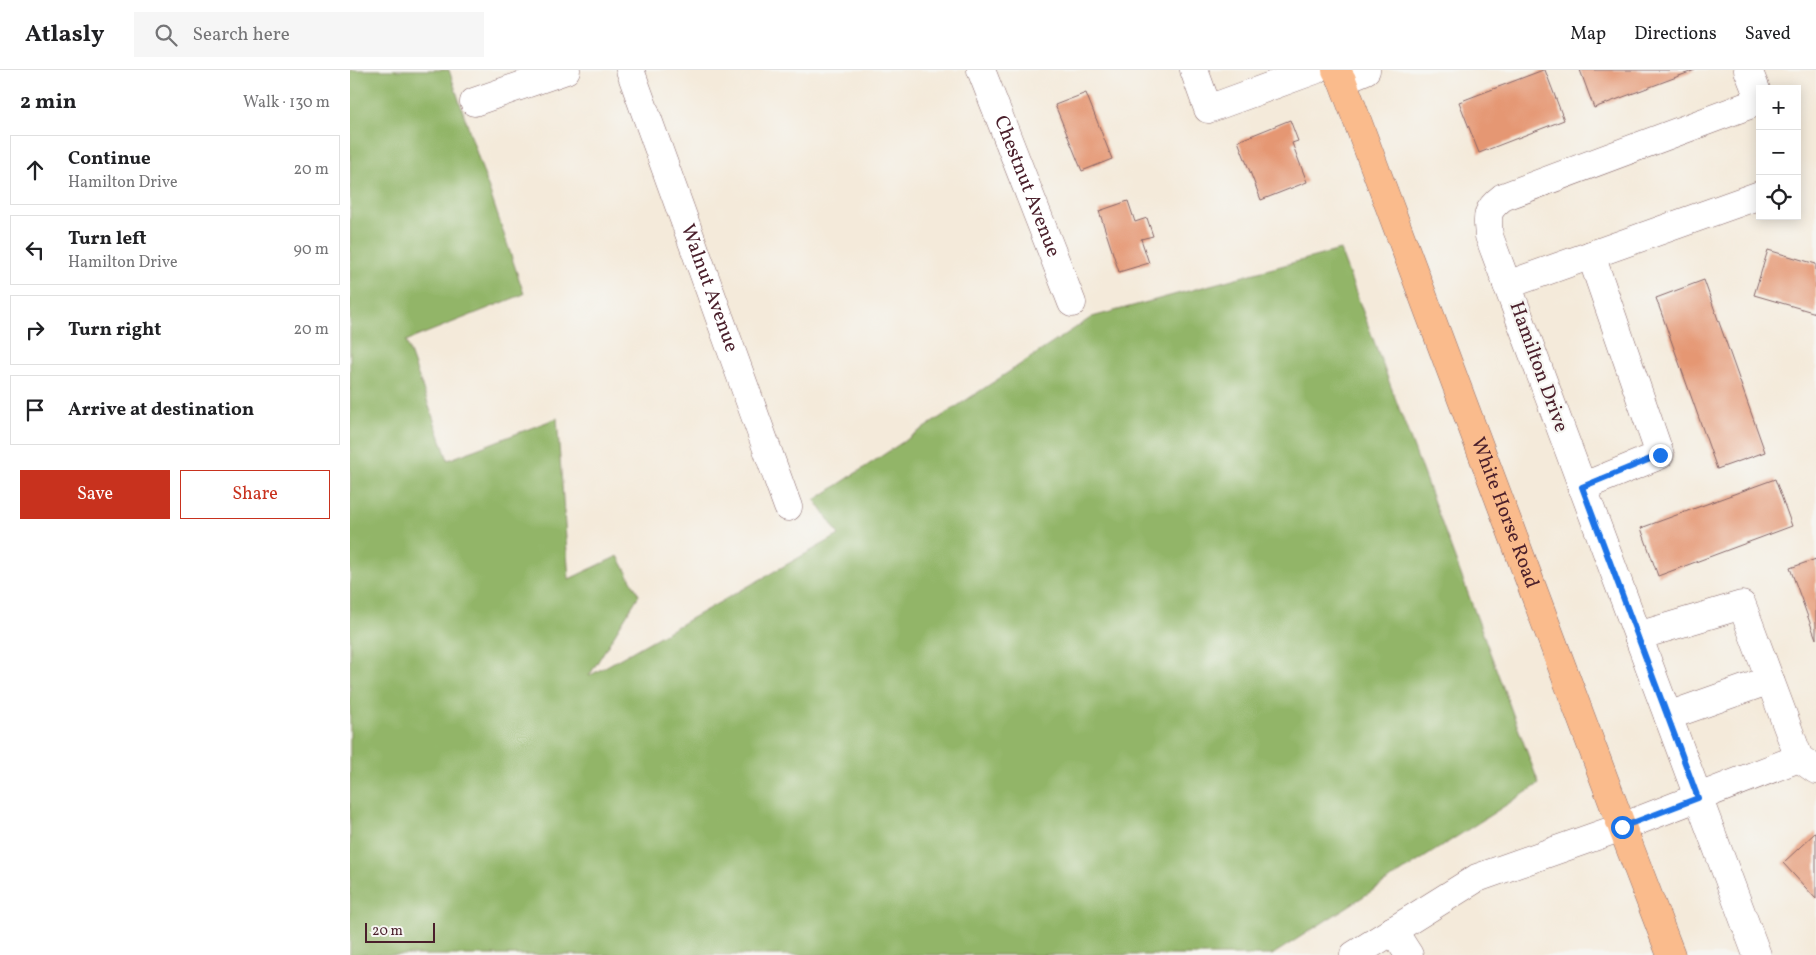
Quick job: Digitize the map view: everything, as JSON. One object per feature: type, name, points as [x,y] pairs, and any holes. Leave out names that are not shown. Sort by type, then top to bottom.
[{"type":"main road","name":"White Horse Road","points":[[1348,73],[1622,827],[1671,955]]},
{"type":"street","points":[[474,102],[566,70]]},
{"type":"street","name":"Walnut Avenue","points":[[630,70],[788,507]]},
{"type":"street","name":"Chestnut Avenue","points":[[981,70],[1072,303]]},
{"type":"street","points":[[1194,70],[1208,109],[1315,70]]},
{"type":"street","name":"Hamilton Drive","points":[[1748,70],[1756,91]]},
{"type":"street","name":"Hamilton Drive","points":[[1756,102],[1503,197],[1492,206],[1487,218],[1489,236],[1757,955]]},
{"type":"street","points":[[1507,285],[1756,196]]},
{"type":"street","points":[[1582,487],[1660,455],[1591,255]]},
{"type":"street","points":[[1354,955],[1477,878],[1698,798],[1808,764],[1770,680],[1742,605],[1638,636]]},
{"type":"street","points":[[1668,716],[1770,680]]},
{"type":"street","points":[[1393,930],[1409,955]]},
{"type":"green space","points":[[350,70],[449,70],[524,294],[406,341],[448,460],[557,418],[569,579],[618,556],[639,595],[589,676],[839,535],[815,500],[1092,317],[1340,250],[1539,784],[1272,955],[350,955]]},
{"type":"building","points":[[1545,70],[1564,120],[1479,153],[1459,102]]},
{"type":"building","points":[[1580,70],[1695,70],[1594,108]]},
{"type":"building","points":[[1086,93],[1112,159],[1082,171],[1055,105]]},
{"type":"building","points":[[1290,120],[1298,141],[1292,143],[1307,182],[1261,200],[1238,141]]},
{"type":"building","points":[[1128,201],[1135,222],[1147,218],[1153,236],[1141,239],[1149,263],[1119,272],[1099,211]]},
{"type":"building","points":[[1768,250],[1816,264],[1816,313],[1754,295]]},
{"type":"building","points":[[1704,280],[1765,452],[1717,469],[1656,298]]},
{"type":"building","points":[[1775,479],[1792,526],[1658,576],[1641,528]]},
{"type":"building","points":[[1816,559],[1816,639],[1790,568]]},
{"type":"building","points":[[1816,832],[1816,899],[1783,863]]},
{"type":"route","points":[[1622,827],[1698,798],[1582,487],[1660,455]]}]
